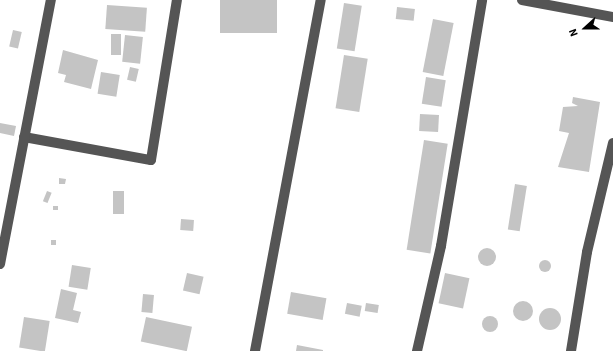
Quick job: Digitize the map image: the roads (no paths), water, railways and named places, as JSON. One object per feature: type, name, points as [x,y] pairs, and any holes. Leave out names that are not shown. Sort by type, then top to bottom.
[{"type":"street","points":[[0,264],[51,0]]},
{"type":"street","points":[[24,137],[151,160],[177,0]]},
{"type":"street","points":[[255,351],[321,0]]},
{"type":"street","points":[[417,351],[441,246],[482,0]]},
{"type":"street","points":[[522,0],[613,17]]},
{"type":"street","points":[[571,351],[587,252],[613,143]]}]
